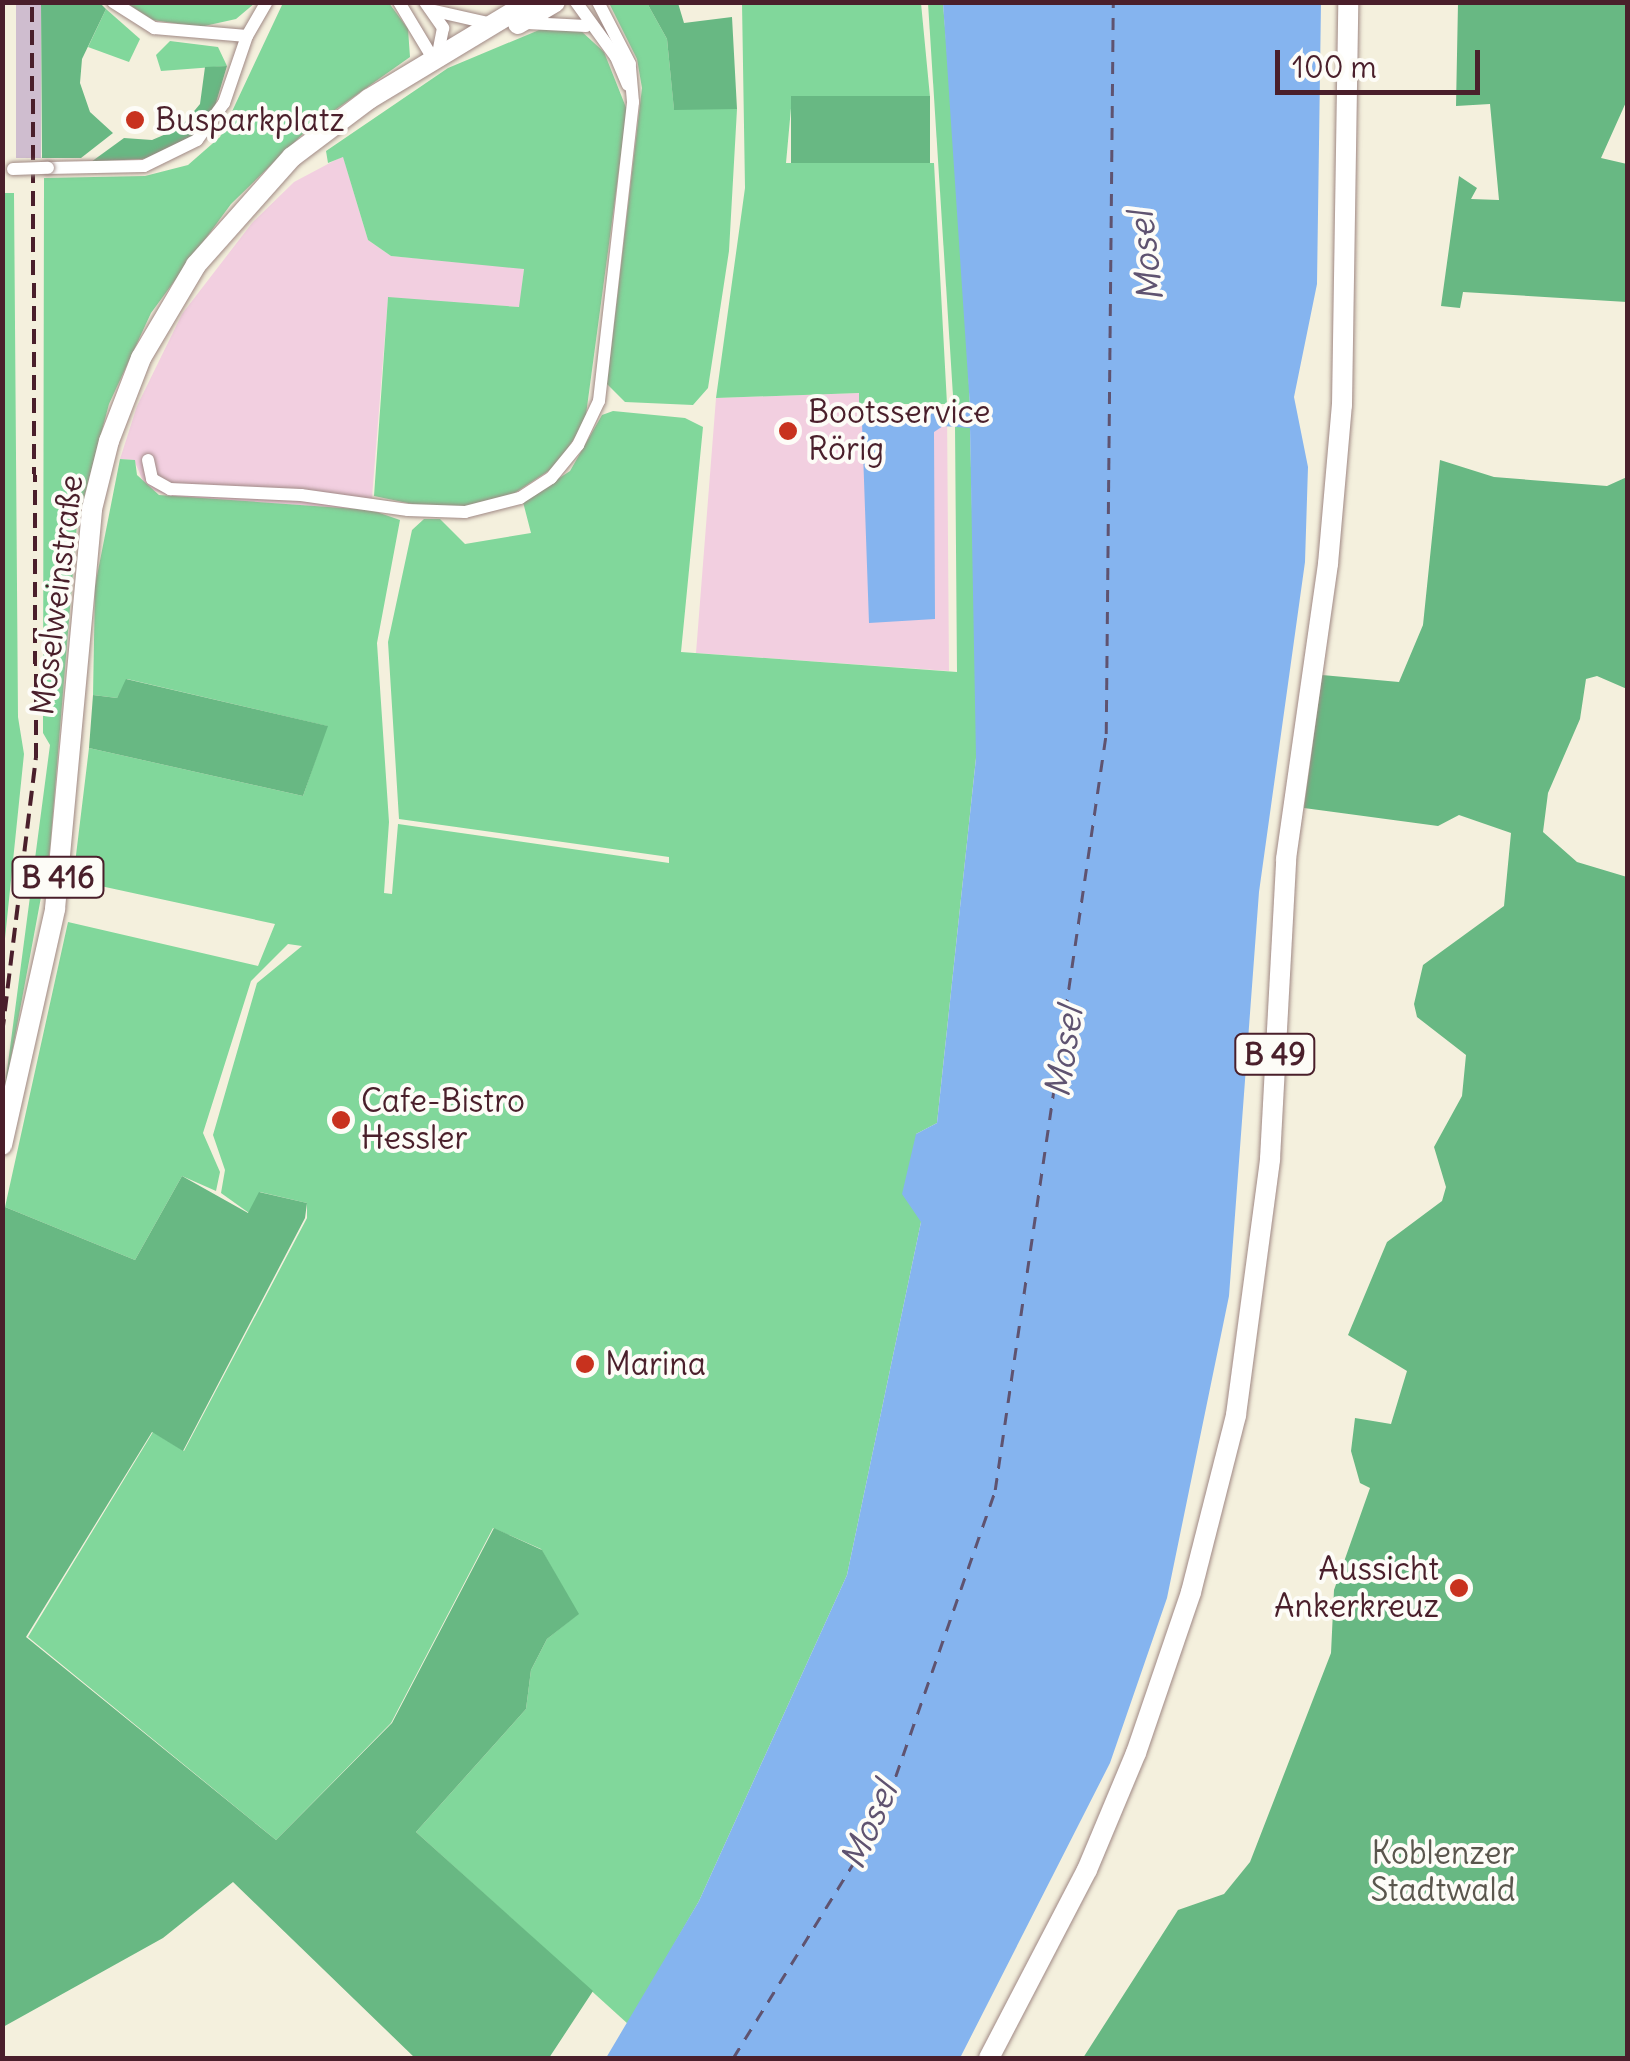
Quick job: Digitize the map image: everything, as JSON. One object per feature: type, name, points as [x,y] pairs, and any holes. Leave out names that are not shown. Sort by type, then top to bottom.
[{"type":"main road","name":"Moselweinstraße","points":[[2,1145],[55,909],[88,533],[128,388],[196,264],[260,189],[350,111],[530,2]]},
{"type":"main road","name":"Moselweinstraße","points":[[435,62],[515,26],[556,2]]},
{"type":"main road","name":"B 49","points":[[989,2058],[1087,1870],[1136,1752],[1192,1592],[1236,1415],[1270,1160],[1286,859],[1328,564],[1342,405],[1348,2]]},
{"type":"street","points":[[113,2],[154,28],[247,36]]},
{"type":"street","points":[[8,169],[144,166],[184,150],[224,103],[247,36],[267,2]]},
{"type":"street","points":[[399,2],[435,62]]},
{"type":"street","points":[[576,2],[588,27],[616,56],[633,102]]},
{"type":"street","points":[[148,460],[152,479],[170,488],[301,495],[408,510],[464,512],[520,498],[551,478],[578,446],[599,401],[633,102],[630,64],[598,2]]},
{"type":"street","points":[[429,6],[444,32],[435,62]]},
{"type":"street","points":[[429,6],[492,24]]},
{"type":"street","points":[[515,26],[561,20],[588,27]]},
{"type":"shaded area","points":[[16,3],[41,3],[41,158],[16,158]]},
{"type":"shaded area","points":[[343,156],[368,240],[391,256],[524,268],[520,307],[388,298],[371,510],[174,497],[146,488],[134,460],[120,459],[137,406],[182,314],[252,223],[294,182]]},
{"type":"shaded area","points":[[860,393],[859,408],[947,408],[949,671],[696,653],[716,398]]},
{"type":"green space","points":[[41,3],[100,3],[106,9],[82,59],[80,83],[90,112],[113,133],[81,158],[42,158]]},
{"type":"green space","points":[[126,3],[255,3],[236,19],[200,27],[153,20]]},
{"type":"green space","points":[[389,3],[408,29],[410,57],[308,129],[231,204],[151,313],[109,404],[77,524],[50,849],[3,1101],[50,745],[43,733],[44,178],[145,176],[188,165],[220,137],[282,5]]},
{"type":"green space","points":[[609,3],[647,3],[667,39],[674,109],[737,109],[729,251],[708,388],[693,405],[625,402],[607,384],[642,88],[637,59]]},
{"type":"green space","points":[[647,3],[678,3],[684,23],[732,17],[737,109],[674,110],[667,39]]},
{"type":"green space","points":[[742,3],[921,3],[930,97],[792,97],[786,163],[934,163],[947,404],[859,404],[859,393],[716,398],[745,188]]},
{"type":"green space","points":[[928,3],[943,3],[963,249],[970,408],[954,411]]},
{"type":"green space","points":[[1458,3],[1627,3],[1627,100],[1601,158],[1627,164],[1627,302],[1463,292],[1460,308],[1441,306],[1459,176],[1477,188],[1471,199],[1499,200],[1490,104],[1456,106]]},
{"type":"green space","points":[[106,9],[140,39],[129,62],[88,47]]},
{"type":"green space","points":[[551,25],[580,30],[604,52],[627,110],[585,422],[556,466],[513,494],[473,506],[427,507],[374,496],[388,297],[519,307],[524,269],[391,256],[368,240],[343,157],[328,163],[326,151],[448,68]]},
{"type":"green space","points":[[170,41],[218,47],[227,66],[161,71],[156,55]]},
{"type":"green space","points":[[227,66],[215,106],[192,137],[156,158],[91,162],[124,138],[152,140],[180,128],[200,104],[205,67]]},
{"type":"green space","points":[[791,96],[930,96],[930,163],[791,163]]},
{"type":"green space","points":[[4,193],[14,193],[18,717],[24,754],[3,958]]},
{"type":"green space","points":[[613,411],[685,418],[703,427],[681,652],[957,672],[955,426],[970,427],[976,675],[976,758],[937,1123],[916,1134],[921,1222],[847,1575],[699,1901],[628,2024],[416,1832],[526,1709],[531,1670],[547,1639],[578,1614],[541,1549],[493,1528],[391,1723],[276,1840],[28,1637],[153,1432],[184,1451],[307,1218],[307,1203],[260,1192],[249,1213],[221,1193],[225,1170],[213,1135],[257,983],[302,946],[288,944],[251,981],[203,1133],[220,1172],[216,1191],[182,1176],[135,1260],[5,1207],[68,922],[258,966],[275,924],[73,880],[89,748],[303,796],[327,726],[127,679],[117,698],[93,695],[95,586],[120,459],[135,460],[137,475],[159,495],[371,510],[400,520],[377,643],[389,822],[384,893],[392,894],[398,824],[669,863],[669,857],[399,819],[388,642],[412,530],[424,519],[440,519],[465,544],[531,533],[523,502],[570,471],[602,415]]},
{"type":"green space","name":"Koblenzer Stadtwald","points":[[1440,460],[1494,477],[1607,486],[1627,477],[1627,689],[1597,676],[1586,679],[1580,719],[1548,793],[1543,832],[1577,862],[1627,877],[1627,2058],[1083,2058],[1178,1910],[1224,1894],[1250,1862],[1331,1653],[1334,1590],[1370,1488],[1360,1483],[1351,1451],[1355,1418],[1391,1424],[1407,1371],[1348,1335],[1387,1242],[1442,1201],[1446,1187],[1434,1147],[1462,1096],[1466,1055],[1417,1017],[1414,1004],[1423,965],[1504,906],[1511,833],[1459,815],[1438,826],[1304,808],[1322,675],[1399,682],[1423,625]]},
{"type":"green space","points":[[126,679],[328,726],[303,796],[89,748],[93,695],[117,698]]},
{"type":"green space","points":[[182,1176],[248,1213],[259,1192],[307,1203],[305,1218],[183,1451],[152,1432],[26,1637],[276,1840],[392,1723],[494,1528],[542,1550],[579,1614],[547,1639],[531,1670],[526,1709],[416,1832],[593,1991],[549,2058],[415,2058],[233,1882],[163,1938],[3,2027],[3,1214],[5,1207],[135,1260]]},
{"type":"water","name":"Mosel","points":[[943,3],[1321,3],[1317,284],[1294,397],[1308,467],[1305,562],[1259,892],[1229,1296],[1167,1598],[1110,1763],[960,2058],[606,2058],[699,1901],[847,1575],[921,1222],[902,1194],[916,1134],[937,1123],[976,758],[970,428],[943,426],[934,432],[935,619],[869,623],[862,423],[970,407]]},
{"type":"ferry route","points":[[733,2058],[881,1818],[995,1490],[1106,734],[1113,2]]},
{"type":"railway","points":[[2,1034],[36,758],[32,2]]},
{"type":"place","name":"Busparkplatz","points":[[135,120]]},
{"type":"place","name":"Bootsservice Rörig","points":[[788,431]]},
{"type":"place","name":"Cafe-Bistro Hessler","points":[[341,1120]]},
{"type":"place","name":"Marina","points":[[585,1364]]},
{"type":"place","name":"Aussicht Ankerkreuz","points":[[1459,1588]]}]
